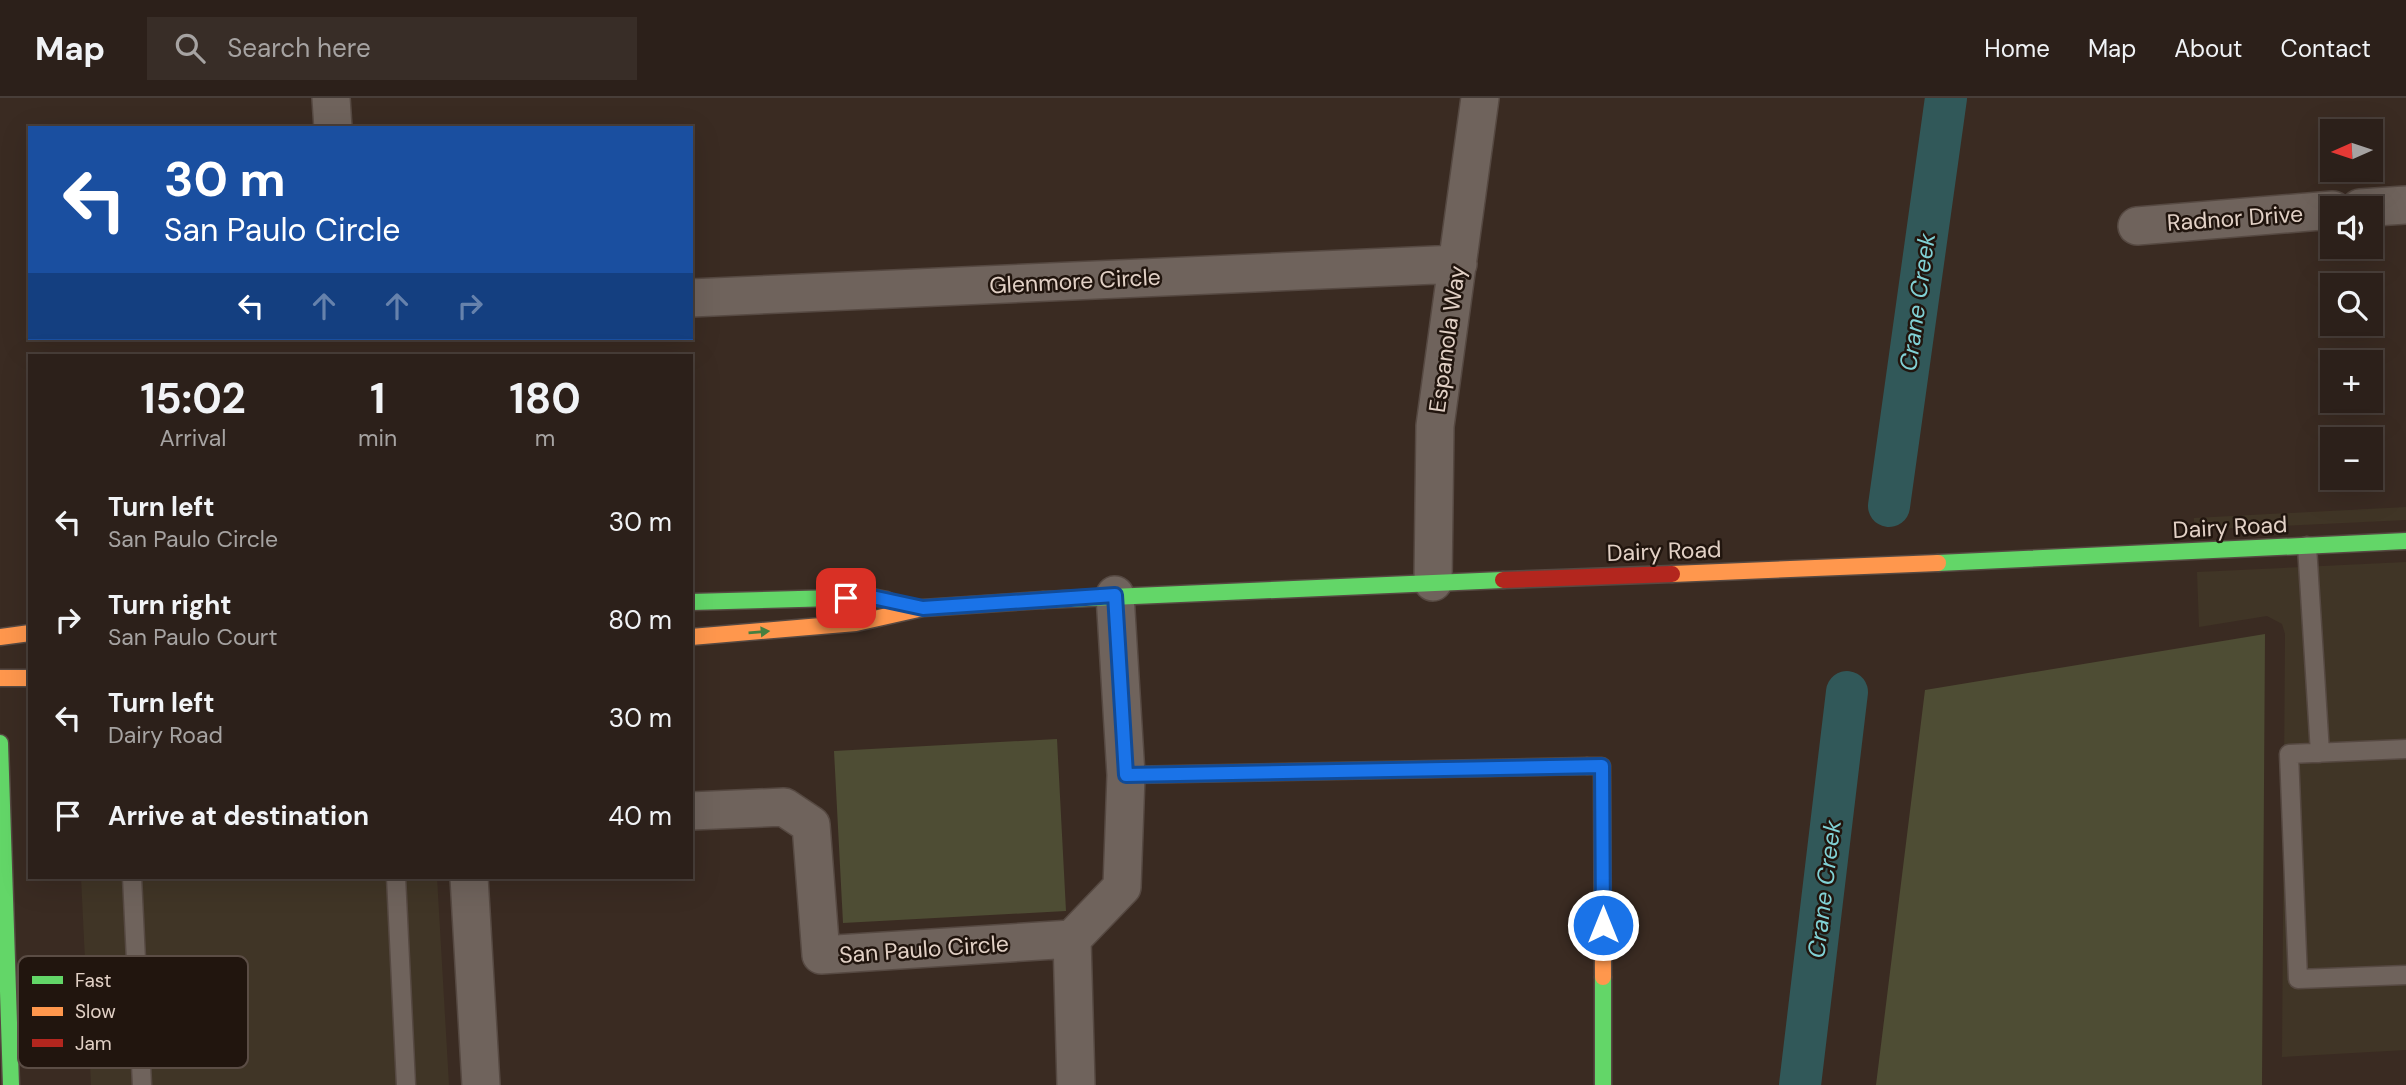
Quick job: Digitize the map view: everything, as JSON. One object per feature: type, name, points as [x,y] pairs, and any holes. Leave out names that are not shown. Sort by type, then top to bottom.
[{"type":"street","points":[[331,98],[333,126]]},
{"type":"street","name":"Espanola Way","points":[[1433,582],[1435,426],[1480,98]]},
{"type":"street","points":[[2383,206],[2406,205]]},
{"type":"street","name":"Radnor Drive","points":[[2137,226],[2320,211]]},
{"type":"street","name":"Glenmore Circle","points":[[693,298],[1458,264]]},
{"type":"street","name":"Dairy Road","points":[[693,638],[856,623],[923,608],[1115,595],[1862,568],[2406,541]]},
{"type":"street","points":[[1076,1085],[1072,939],[1122,887],[1126,775],[1115,595]]},
{"type":"street","name":"Dairy Road","points":[[693,602],[872,597],[923,608]]},
{"type":"street","points":[[0,637],[28,633]]},
{"type":"street","points":[[0,678],[28,678]]},
{"type":"street","points":[[0,743],[11,1085]]},
{"type":"street","points":[[1126,775],[1602,766],[1603,1085]]},
{"type":"street","name":"San Paulo Circle","points":[[693,811],[784,807],[810,824],[821,955],[1072,939]]},
{"type":"street","points":[[469,879],[481,1085]]},
{"type":"lane","points":[[2307,546],[2320,753]]},
{"type":"lane","points":[[2406,748],[2289,754],[2298,979],[2406,975]]},
{"type":"lane","points":[[132,879],[136,956]]},
{"type":"lane","points":[[396,879],[406,1085]]},
{"type":"shaded area","points":[[2406,507],[2406,520],[2194,530],[2194,518]]},
{"type":"shaded area","points":[[2406,562],[2406,1050],[2282,1057],[2285,634],[2282,624],[2267,616],[2199,627],[2197,572]]},
{"type":"shaded area","points":[[2265,634],[2262,1085],[1876,1085],[1925,690]]},
{"type":"shaded area","points":[[1057,739],[1066,911],[843,923],[834,751]]},
{"type":"shaded area","points":[[81,879],[437,879],[449,1085],[91,1085],[90,1068],[248,1068],[248,956],[85,956]]},
{"type":"waterway","name":"Crane Creek","points":[[1889,506],[1946,98]]},
{"type":"waterway","name":"Crane Creek","points":[[1800,1085],[1847,692]]},
{"type":"traffic: fast","points":[[1938,563],[2406,541]]},
{"type":"traffic: fast","points":[[1043,600],[1503,580]]},
{"type":"traffic: fast","points":[[693,602],[872,597],[887,600]]},
{"type":"traffic: fast","points":[[0,743],[11,1085]]},
{"type":"traffic: fast","points":[[1126,775],[1587,766]]},
{"type":"traffic: fast","points":[[1603,977],[1603,1085]]},
{"type":"traffic: slow","points":[[1672,574],[1938,563]]},
{"type":"traffic: slow","points":[[693,637],[856,623],[923,608],[1043,600]]},
{"type":"traffic: slow","points":[[0,637],[28,633]]},
{"type":"traffic: slow","points":[[0,678],[28,678]]},
{"type":"traffic: slow","points":[[1587,766],[1602,766],[1603,977]]},
{"type":"traffic: jam","points":[[1503,580],[1672,574]]},
{"type":"route","points":[[846,598],[872,597],[923,608],[1115,595],[1126,775],[1602,766],[1603,925]]}]
